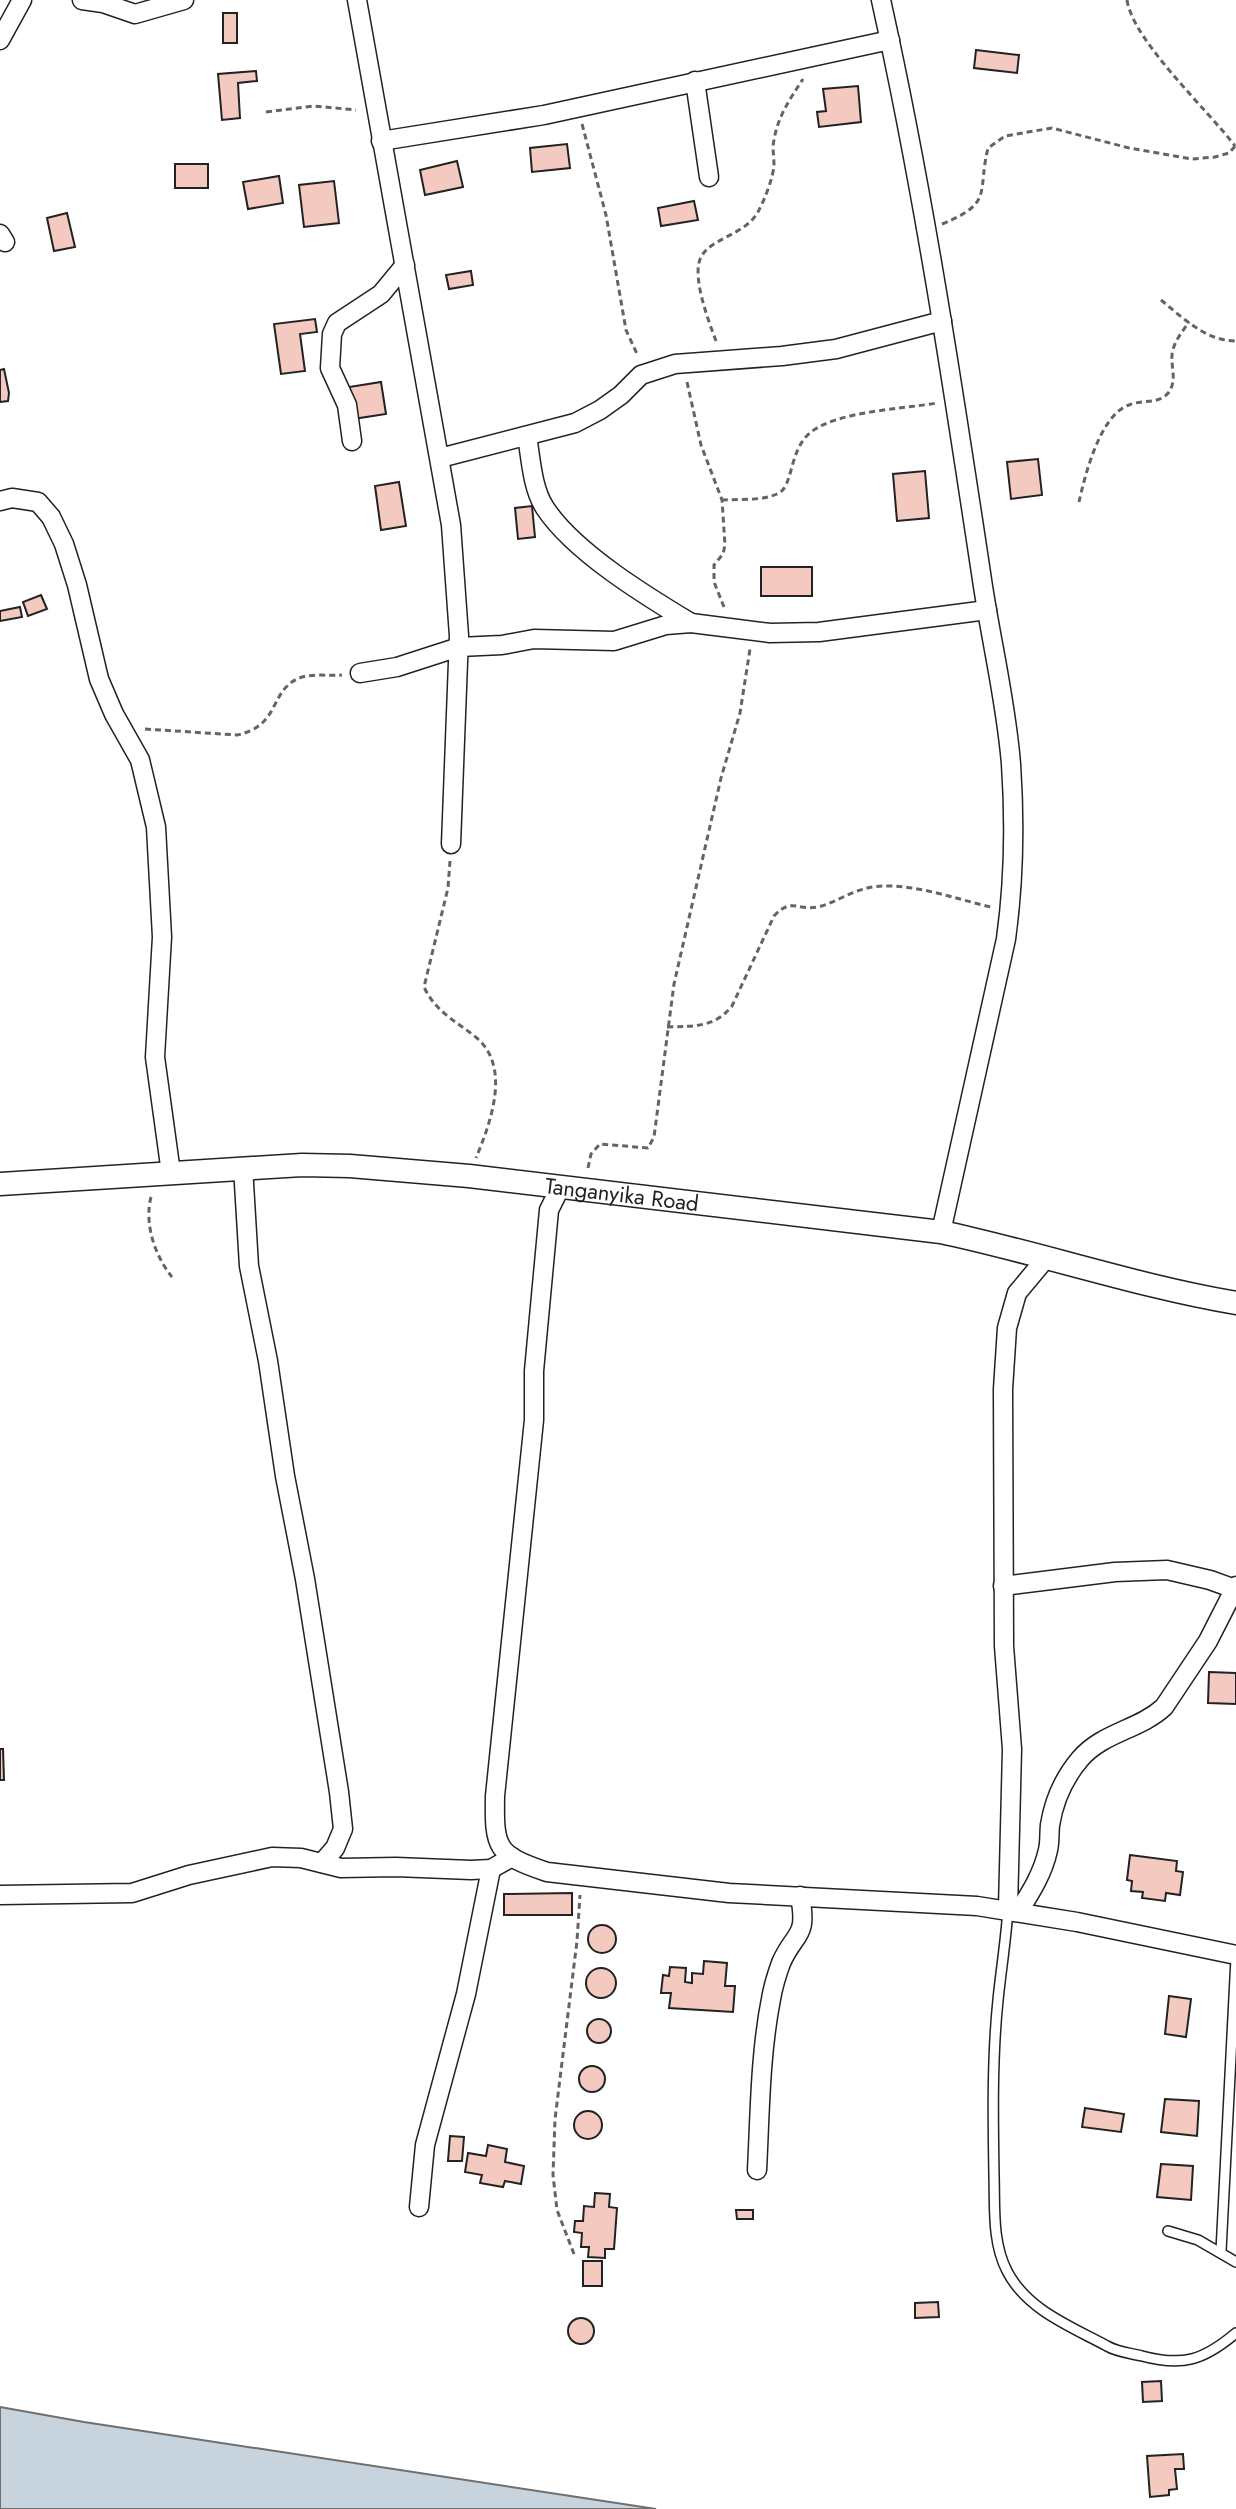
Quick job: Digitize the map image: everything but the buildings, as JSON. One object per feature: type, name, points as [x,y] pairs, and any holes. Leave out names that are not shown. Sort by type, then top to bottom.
[{"type":"street","points":[[0,40],[22,0]]},
{"type":"street","points":[[84,0],[103,3],[127,14],[184,0]]},
{"type":"street","points":[[357,0],[440,458],[456,571],[459,647],[451,844]]},
{"type":"street","points":[[881,0],[942,321],[1011,763],[1014,841],[1010,912],[941,1232]]},
{"type":"street","points":[[381,141],[544,115],[890,40]]},
{"type":"street","points":[[695,81],[709,177]]},
{"type":"street","points":[[352,441],[347,405],[330,368],[332,334],[337,323],[381,294],[405,265]]},
{"type":"street","points":[[440,458],[575,423],[621,395],[641,375],[650,372],[685,363],[836,349],[942,321]]},
{"type":"street","points":[[527,436],[534,478],[544,507],[569,535],[598,560],[691,623]]},
{"type":"street","points":[[0,501],[12,498],[38,502],[51,517],[77,585],[99,679],[140,760],[156,827],[162,937],[155,1057],[164,1173]]},
{"type":"street","points":[[360,673],[419,661],[459,647],[502,645],[534,639],[614,641],[666,625],[691,623],[753,632],[819,632],[987,610]]},
{"type":"street","name":"Tanganyika Road","points":[[0,1184],[243,1167],[350,1166],[469,1176],[941,1232],[1145,1284],[1236,1303]]},
{"type":"street","points":[[243,1167],[249,1266],[268,1361],[339,1792],[343,1829],[335,1848],[322,1863]]},
{"type":"street","points":[[561,1186],[549,1210],[534,1371],[534,1420],[495,1796],[494,1831],[501,1849],[521,1863],[547,1872],[729,1893],[886,1899],[1013,1910],[1236,1957]]},
{"type":"street","points":[[1013,1910],[1012,1749],[1004,1646],[1003,1389],[1007,1328],[1017,1293],[1047,1257]]},
{"type":"street","points":[[1003,1586],[1115,1572],[1167,1570],[1236,1588],[1230,1611],[1164,1707],[1154,1716],[1092,1747],[1067,1776],[1055,1800],[1044,1865],[1032,1891],[1013,1910]]},
{"type":"street","points":[[0,1895],[132,1893],[189,1875],[272,1857],[301,1858],[341,1868],[491,1869],[512,1857]]},
{"type":"street","points":[[419,2207],[425,2145],[466,1994],[491,1869]]},
{"type":"street","points":[[757,2170],[763,2053],[771,1996],[782,1961],[802,1929],[804,1917],[800,1896]]},
{"type":"lane","points":[[1013,1910],[997,2015],[994,2150],[995,2229],[1008,2273],[1021,2291],[1045,2313],[1112,2349],[1159,2361],[1182,2362],[1194,2360],[1236,2333]]},
{"type":"lane","points":[[1221,2251],[1236,1957]]},
{"type":"lane","points":[[1168,2231],[1198,2240],[1236,2262]]},
{"type":"path","points":[[926,231],[975,208],[982,196],[988,148],[1005,136],[1052,128],[1129,148],[1192,159],[1229,153],[1235,145],[1145,38],[1127,0]]},
{"type":"path","points":[[723,359],[702,298],[698,270],[700,258],[707,250],[737,233],[758,213],[774,167],[773,143],[779,121],[804,78]]},
{"type":"path","points":[[266,112],[314,106],[376,112]]},
{"type":"path","points":[[576,107],[599,186],[626,330],[635,353],[650,372]]},
{"type":"path","points":[[1161,300],[1208,335],[1224,341],[1236,341]]},
{"type":"path","points":[[1079,502],[1085,472],[1112,419],[1122,407],[1157,401],[1173,385],[1172,352],[1189,322]]},
{"type":"path","points":[[685,363],[693,419],[722,500],[725,545],[723,554],[714,565],[714,582],[733,629]]},
{"type":"path","points":[[722,500],[780,494],[788,485],[798,444],[821,425],[880,411],[954,400]]},
{"type":"path","points":[[594,1191],[587,1169],[595,1147],[609,1143],[641,1149],[652,1145],[667,1027],[683,940],[742,702],[753,632]]},
{"type":"path","points":[[121,726],[163,732],[247,733],[257,730],[289,684],[296,680],[304,676],[360,673]]},
{"type":"path","points":[[451,844],[448,888],[424,987],[431,1002],[480,1041],[493,1063],[496,1079],[494,1100],[485,1136],[469,1176]]},
{"type":"path","points":[[667,1027],[708,1025],[722,1018],[732,1006],[774,916],[783,906],[822,906],[864,889],[881,886],[920,890],[1010,912]]},
{"type":"path","points":[[164,1173],[149,1206],[150,1222],[162,1265],[172,1277]]},
{"type":"path","points":[[574,2254],[557,2210],[553,2175],[555,2119],[577,1941],[581,1875]]},
{"type":"shaded area","points":[[0,2407],[84,2422],[656,2509],[0,2509]]}]
